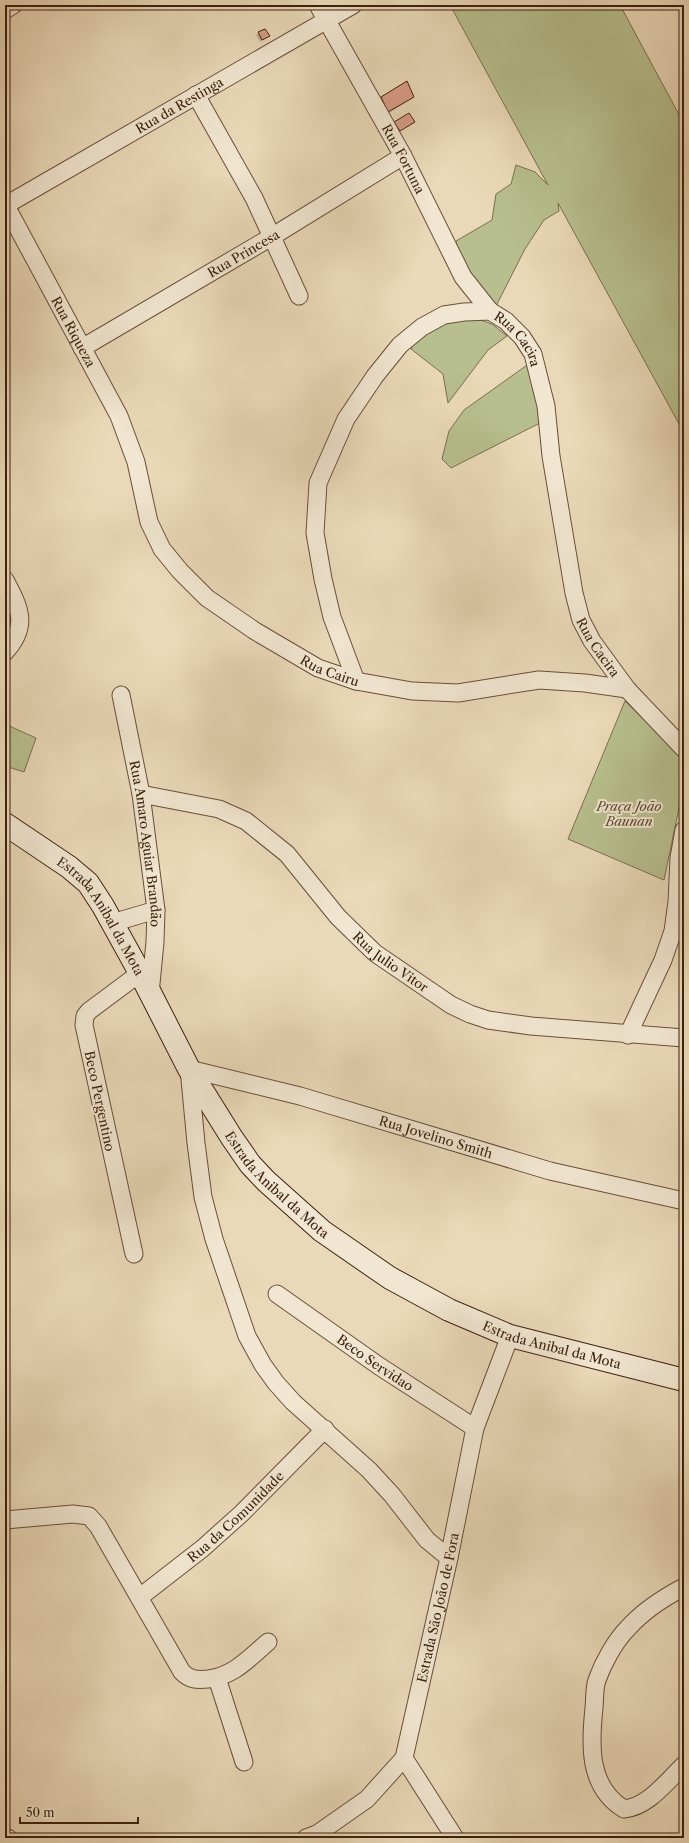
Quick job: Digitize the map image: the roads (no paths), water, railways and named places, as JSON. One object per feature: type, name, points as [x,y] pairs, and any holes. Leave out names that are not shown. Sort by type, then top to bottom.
[{"type":"street","points":[[5,10],[13,5]]},
{"type":"street","name":"Rua Fortuna","points":[[318,5],[325,21],[403,156],[463,277],[490,311]]},
{"type":"street","name":"Rua da Restinga","points":[[5,204],[353,5]]},
{"type":"street","points":[[196,96],[254,198],[273,236],[299,296]]},
{"type":"street","name":"Rua Princesa","points":[[82,348],[273,236],[403,156]]},
{"type":"street","name":"Rua Riqueza","points":[[5,204],[119,416],[136,462]]},
{"type":"street","name":"Rua Cacira","points":[[356,681],[332,617],[323,579],[315,532],[318,483],[346,419],[375,376],[400,345],[422,327],[444,315],[464,312],[490,311],[506,321],[522,337],[533,354],[546,406],[551,456],[574,593],[581,620],[592,641],[626,689],[684,749]]},
{"type":"street","name":"Rua Cairu","points":[[136,462],[149,522],[162,549],[180,571],[207,598],[255,631],[318,668],[356,681],[412,691],[458,692],[539,680],[585,683],[626,689]]},
{"type":"street","points":[[5,580],[20,611],[20,628],[14,642],[5,652]]},
{"type":"street","name":"Rua Amaro Aguiar Brandão","points":[[121,695],[141,794],[156,910],[155,942],[150,994]]},
{"type":"street","name":"Rua Julio Vitor","points":[[141,794],[219,809],[246,821],[287,854],[338,917],[375,953],[451,1005],[488,1020],[531,1026],[628,1035],[684,1038]]},
{"type":"street","name":"Estrada Anibal da Mota","points":[[5,824],[69,867],[88,884],[140,973],[189,1070],[232,1138],[250,1164],[290,1204],[322,1231],[390,1278],[449,1310],[510,1336],[684,1380]]},
{"type":"street","points":[[628,1035],[662,960],[672,931],[677,902],[679,858],[684,830]]},
{"type":"street","points":[[112,923],[156,910]]},
{"type":"street","name":"Beco Pergentino","points":[[134,1254],[84,1024],[85,1016],[89,1011],[140,973]]},
{"type":"street","points":[[189,1070],[203,1197],[216,1246],[247,1336],[263,1365],[276,1383],[293,1402],[325,1429],[369,1470],[392,1495],[427,1540],[449,1558]]},
{"type":"street","name":"Rua Jovelino Smith","points":[[189,1070],[300,1096],[550,1171],[684,1201]]},
{"type":"street","name":"Beco Servidao","points":[[277,1294],[379,1366],[475,1428]]},
{"type":"street","name":"Estrada São João de Fora","points":[[306,1838],[317,1834],[367,1799],[404,1758],[449,1558],[475,1428],[510,1336]]},
{"type":"street","name":"Rua da Comunidade","points":[[140,1598],[203,1548],[236,1518],[325,1429]]},
{"type":"street","points":[[5,1520],[73,1514],[90,1516],[98,1526],[182,1672],[188,1678],[198,1680],[218,1678],[226,1675],[237,1668],[268,1642]]},
{"type":"street","points":[[684,1587],[659,1600],[627,1628],[610,1653],[596,1681],[591,1735],[592,1754],[598,1779],[606,1794],[624,1809],[634,1808],[645,1802],[684,1765]]},
{"type":"street","points":[[218,1678],[244,1762]]},
{"type":"street","points":[[404,1758],[455,1838]]},
{"type":"park label","name":"Praça João Baunan","points":[[629,814]]}]
